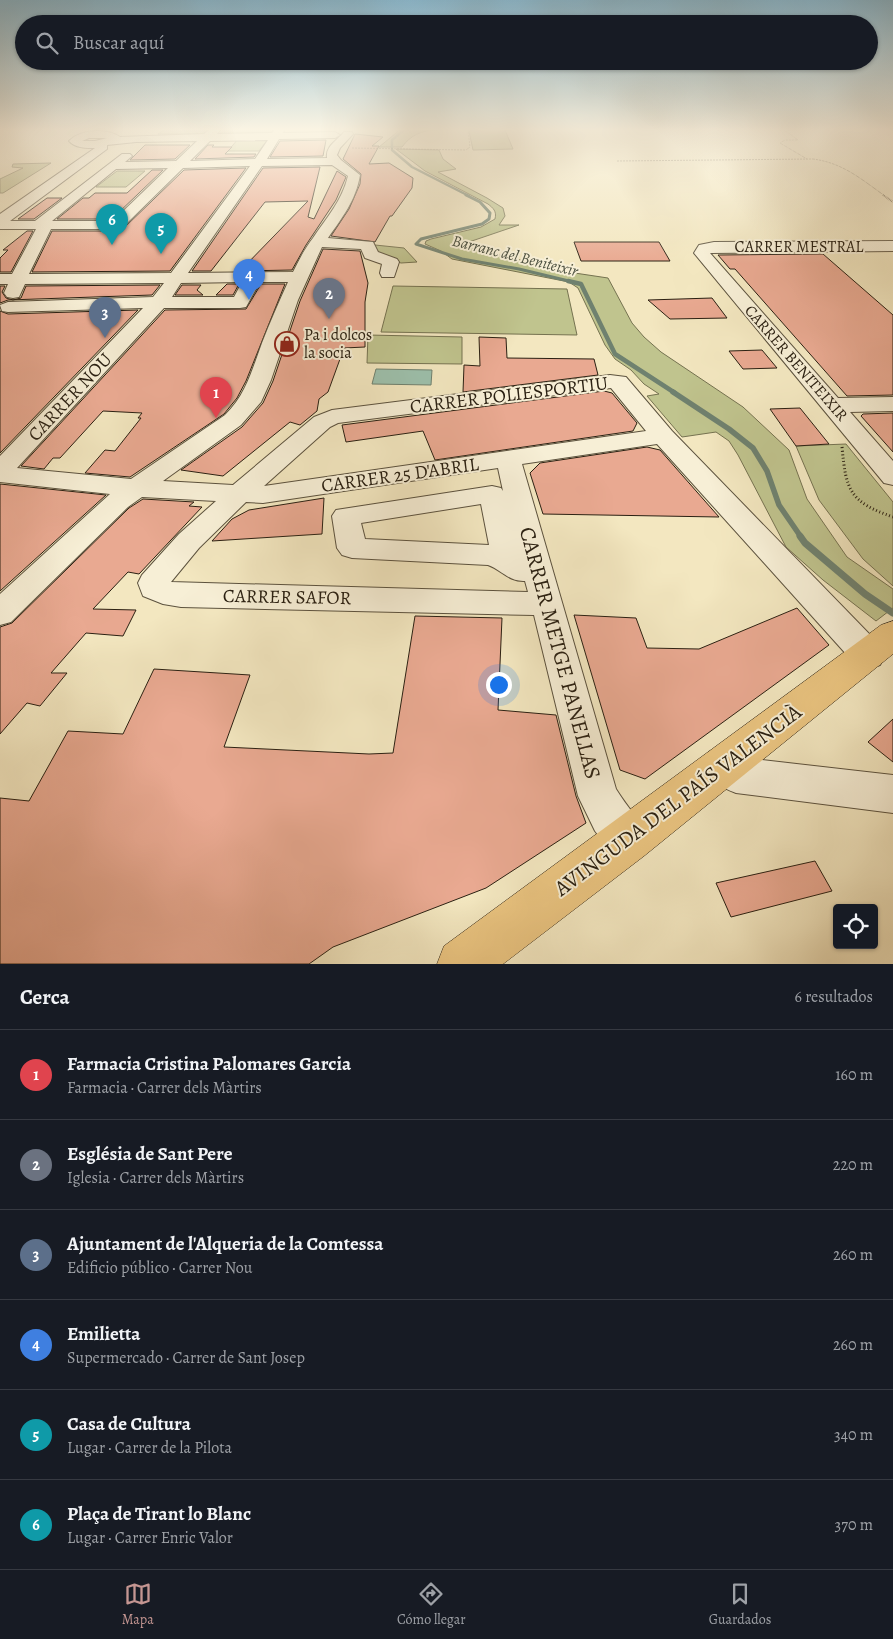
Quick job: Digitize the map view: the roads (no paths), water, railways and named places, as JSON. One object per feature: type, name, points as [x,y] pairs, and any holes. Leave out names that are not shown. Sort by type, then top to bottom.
[{"type":"main road","name":"AVINGUDA DEL PAÍS VALENCIÀ","points":[[462,964],[628,840],[723,765],[885,643]]},
{"type":"street","points":[[0,221],[59,174]]},
{"type":"street","points":[[103,174],[42,225],[9,279],[5,307],[240,303],[249,282]]},
{"type":"street","points":[[0,225],[116,227],[170,174]]},
{"type":"street","points":[[177,277],[250,174]]},
{"type":"street","points":[[0,614],[103,513],[135,488],[233,420],[248,405],[264,372],[276,331],[300,273],[318,242],[348,199],[354,176],[351,174]]},
{"type":"street","points":[[318,242],[368,245],[371,255],[391,262],[388,273]]},
{"type":"street","name":"CARRER MESTRAL","points":[[705,248],[893,246]]},
{"type":"street","name":"CARRER BENITEIXIR","points":[[705,248],[702,253],[705,257],[893,477]]},
{"type":"street","points":[[9,279],[177,277],[249,282],[300,273]]},
{"type":"street","name":"CARRER NOU","points":[[0,473],[158,303],[177,277]]},
{"type":"street","name":"CARRER POLIESPORTIU","points":[[238,495],[322,422],[332,417],[610,380],[618,382],[663,436],[885,643]]},
{"type":"street","points":[[832,406],[893,404]]},
{"type":"street","name":"CARRER 25 D'ABRIL","points":[[0,473],[135,488],[263,495],[663,436]]},
{"type":"street","name":"CARRER METGE PANELLAS","points":[[508,460],[598,796],[610,817],[628,840]]},
{"type":"street","points":[[506,561],[492,494],[346,516],[352,548],[491,555],[506,561],[543,587]]},
{"type":"street","name":"CARRER SAFOR","points":[[238,495],[189,541],[153,583],[154,588],[163,593],[181,595],[543,587]]},
{"type":"street","points":[[723,765],[736,775],[893,794]]},
{"type":"waterway","name":"Barranc del Beniteixir","points":[[426,174],[469,196]]},
{"type":"waterway","name":"Barranc del Beniteixir","points":[[466,195],[480,202],[490,213],[489,219],[482,224],[421,239],[416,244],[462,259],[519,269],[573,282]]},
{"type":"waterway","name":"Barranc del Beniteixir","points":[[568,281],[581,284],[615,354],[675,393]]},
{"type":"waterway","name":"Barranc del Beniteixir","points":[[673,392],[729,429],[753,448],[767,471],[779,505],[801,537]]},
{"type":"waterway","name":"Barranc del Beniteixir","points":[[800,536],[805,543],[865,594],[893,613]]},
{"type":"place","name":"Plaça de Tirant lo Blanc","points":[[112,245]]},
{"type":"place","name":"Casa de Cultura","points":[[161,254]]},
{"type":"place","name":"Emilietta","points":[[249,300]]},
{"type":"place","name":"Església de Sant Pere","points":[[329,319]]},
{"type":"place","name":"Ajuntament de l'Alqueria de la Comtessa","points":[[105,338]]},
{"type":"place","name":"Pa i dolcos la socia","points":[[287,344]]},
{"type":"place","name":"Farmacia Cristina Palomares Garcia","points":[[216,418]]}]
